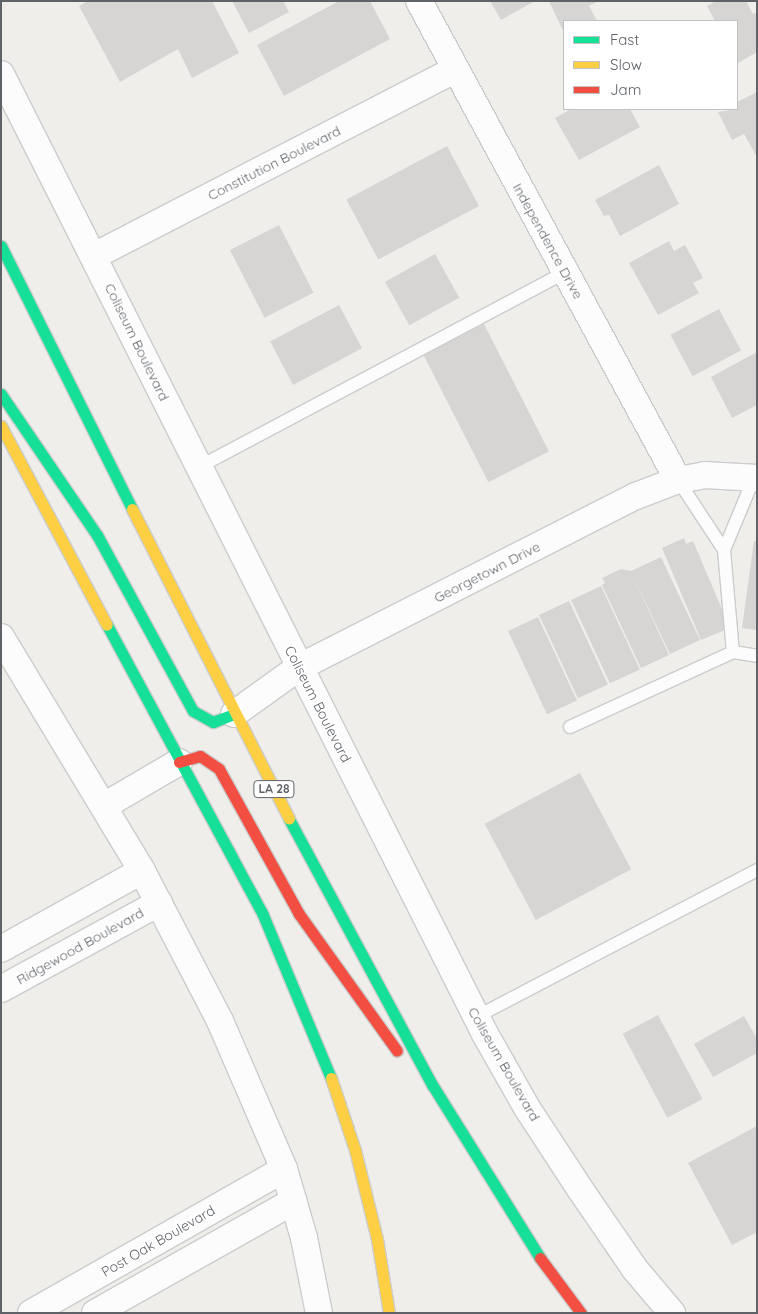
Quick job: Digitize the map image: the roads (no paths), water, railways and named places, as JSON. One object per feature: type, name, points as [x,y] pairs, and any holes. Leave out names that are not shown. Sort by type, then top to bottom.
[{"type":"highway","name":"LA 28","points":[[1,246],[234,714],[433,1086],[546,1268],[581,1313]]},
{"type":"highway","points":[[1,394],[97,535],[193,711],[213,722],[234,714]]},
{"type":"highway","points":[[1,426],[180,762],[264,914],[330,1074],[355,1150],[377,1239],[389,1313]]},
{"type":"highway","points":[[180,762],[200,756],[219,769],[312,934],[485,1171]]},
{"type":"street","name":"Independence Drive","points":[[419,1],[454,70],[678,480]]},
{"type":"street","name":"Constitution Boulevard","points":[[94,256],[454,70]]},
{"type":"street","name":"Coliseum Boulevard","points":[[1,74],[94,256],[298,668],[405,872],[476,1017],[527,1108],[580,1189],[634,1268],[672,1313]]},
{"type":"street","name":"Georgetown Drive","points":[[234,714],[298,668],[636,496],[678,480],[705,475],[756,478]]},
{"type":"street","points":[[1,636],[142,871],[220,1020],[284,1169],[294,1201],[319,1313]]},
{"type":"street","points":[[104,806],[180,762]]},
{"type":"street","points":[[1,949],[142,871]]},
{"type":"street","name":"Ridgewood Boulevard","points":[[1,989],[159,903]]},
{"type":"street","name":"Post Oak Boulevard","points":[[31,1313],[284,1169]]},
{"type":"street","points":[[96,1313],[294,1201]]},
{"type":"lane","points":[[199,467],[565,272]]},
{"type":"lane","points":[[732,652],[724,550],[756,478]]},
{"type":"lane","points":[[678,480],[724,550]]},
{"type":"lane","points":[[570,727],[732,652],[757,656]]},
{"type":"lane","points":[[476,1017],[757,870]]}]
